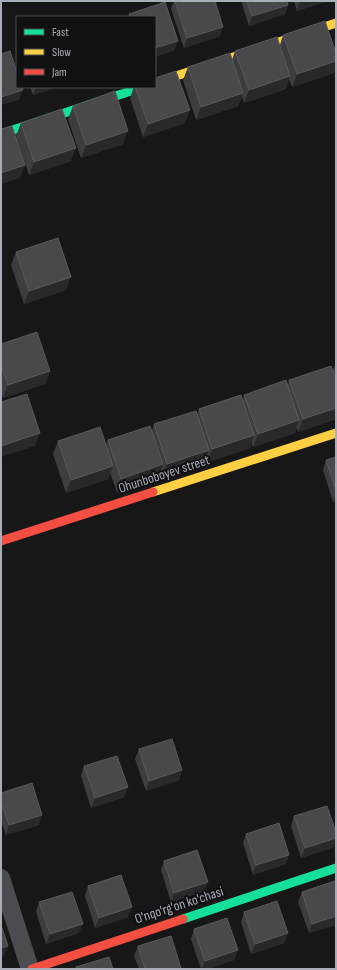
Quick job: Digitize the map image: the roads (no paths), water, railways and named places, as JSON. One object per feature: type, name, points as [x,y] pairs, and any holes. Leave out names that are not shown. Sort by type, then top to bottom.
[{"type":"street","points":[[156,83],[336,23]]},
{"type":"street","points":[[1,134],[140,88]]},
{"type":"street","name":"Ohunboboyev street","points":[[1,541],[336,433]]},
{"type":"street","name":"O'nqo'rg'on ko'chasi","points":[[31,969],[336,868]]},
{"type":"street","points":[[1,878],[31,969]]}]
